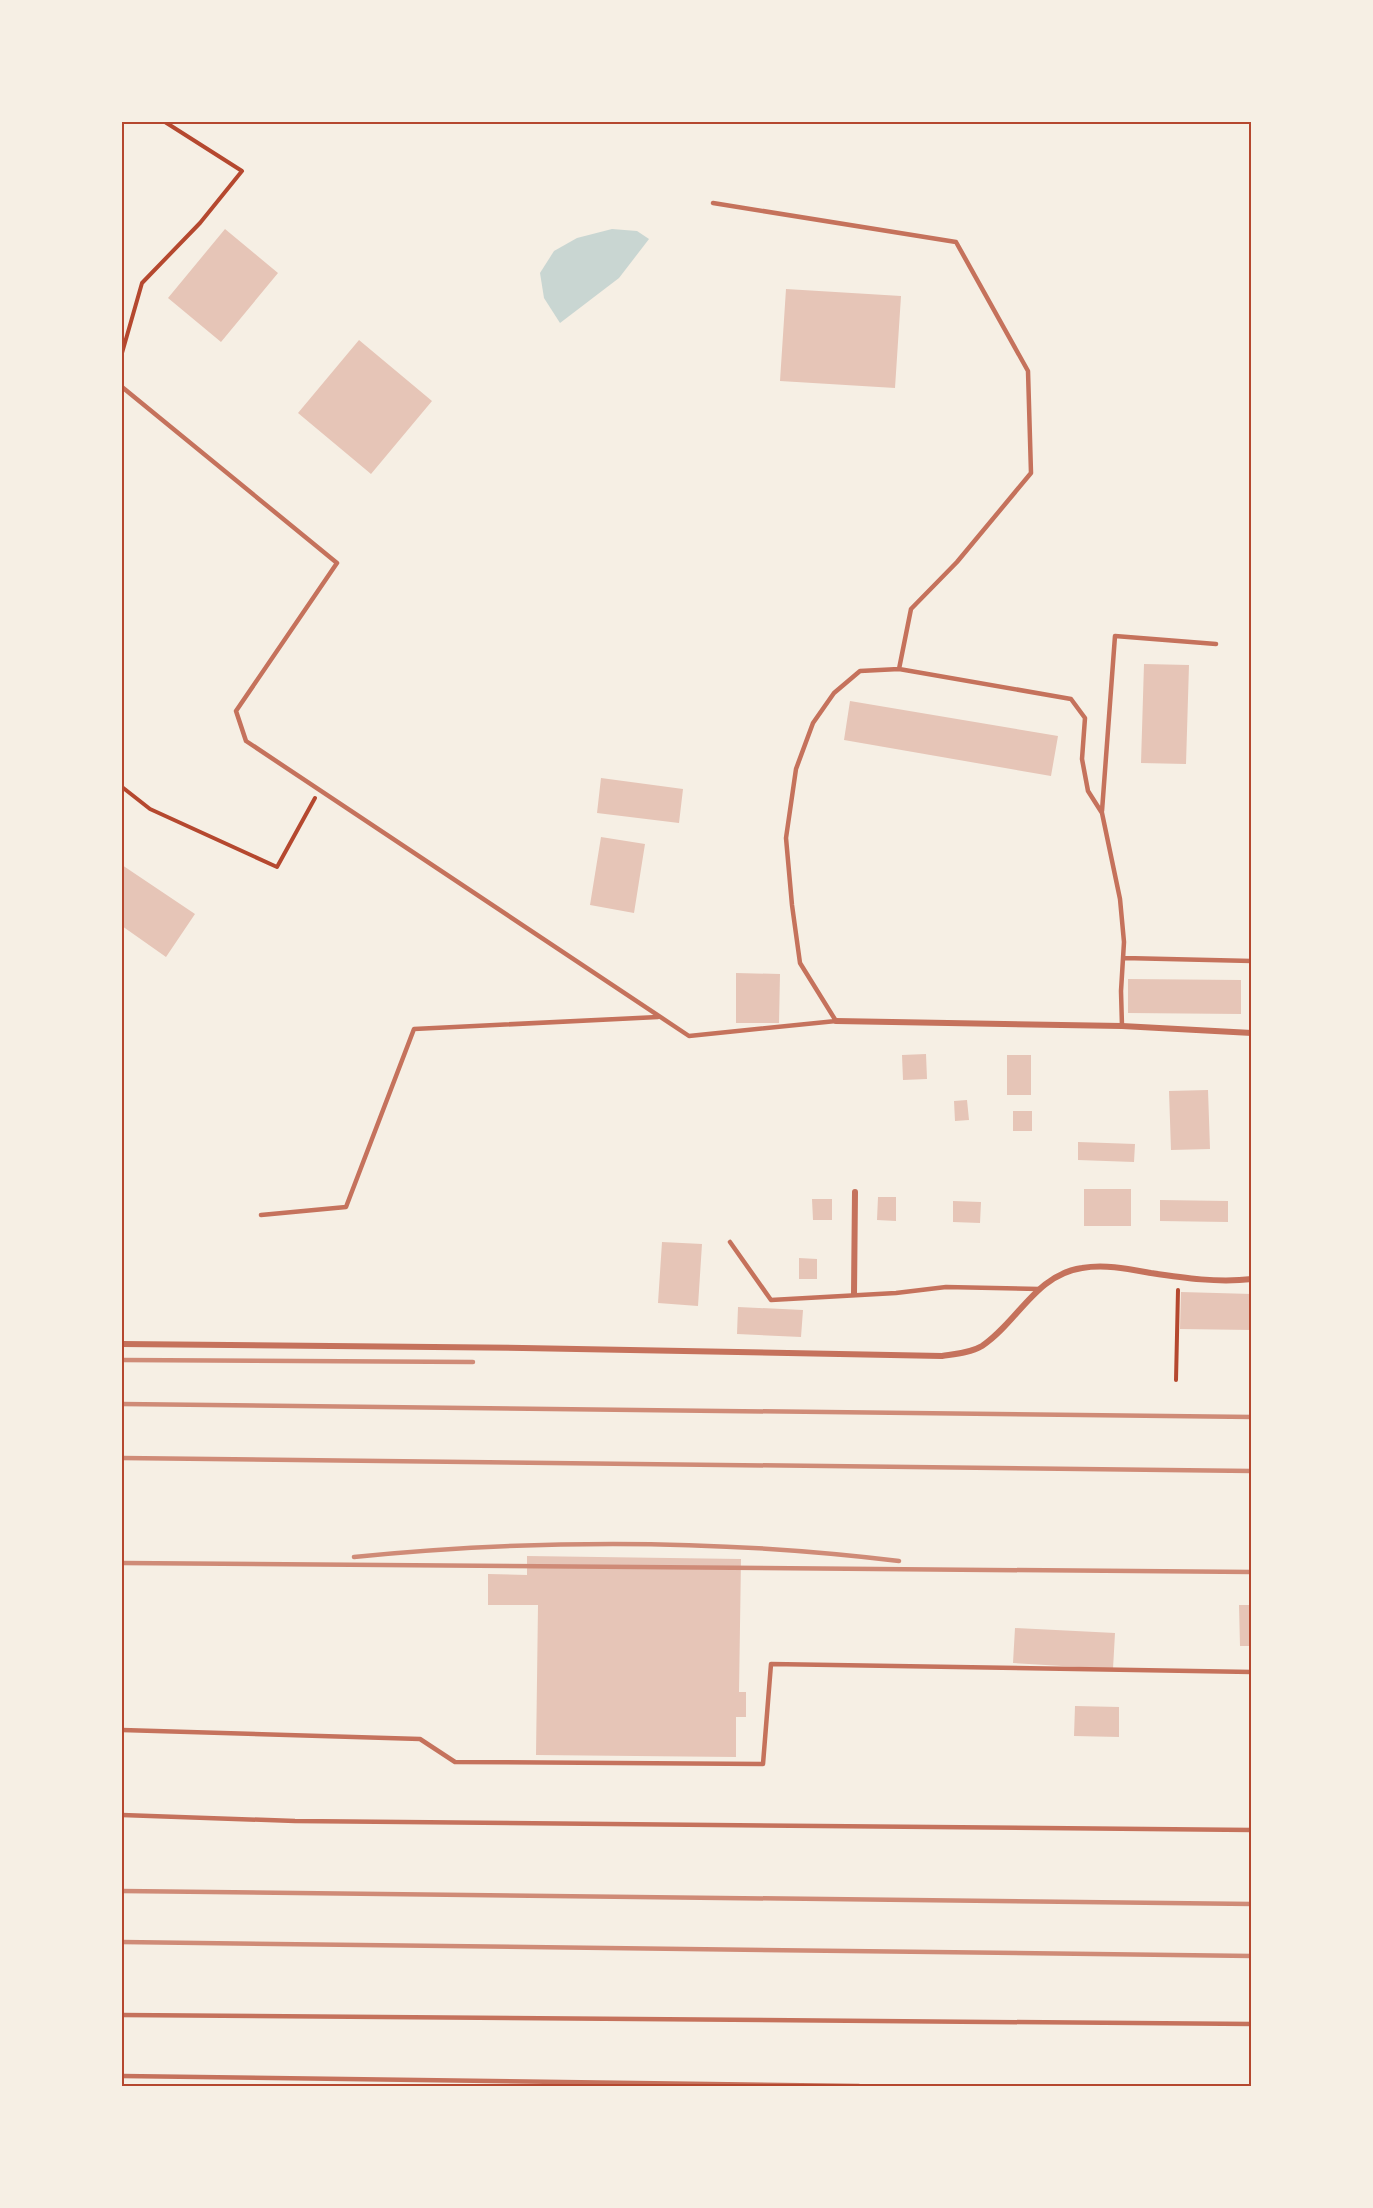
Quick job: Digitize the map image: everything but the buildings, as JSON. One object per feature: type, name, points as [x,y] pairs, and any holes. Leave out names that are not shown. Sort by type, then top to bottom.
[{"type":"street","points":[[836,1021],[1122,1026],[1251,1033]]},
{"type":"street","points":[[854,1294],[855,1192]]},
{"type":"street","points":[[122,1344],[523,1348],[942,1356],[963,1353],[981,1346],[1039,1289],[1055,1278],[1082,1268],[1117,1268],[1178,1277],[1234,1281],[1251,1279]]},
{"type":"lane","points":[[713,203],[956,242],[1028,371],[1031,473],[957,562],[911,609],[899,669]]},
{"type":"lane","points":[[122,387],[337,563],[236,711],[246,741],[688,1036],[836,1021],[800,963],[786,838],[796,769],[813,723],[834,693],[860,671],[899,669],[1071,699],[1085,718],[1082,759],[1088,791],[1102,813]]},
{"type":"lane","points":[[1122,1026],[1121,991],[1124,942],[1120,899],[1102,813],[1115,636],[1216,644]]},
{"type":"lane","points":[[1124,958],[1251,961]]},
{"type":"lane","points":[[261,1215],[346,1207],[414,1029],[660,1016]]},
{"type":"lane","points":[[730,1242],[771,1300],[896,1293],[946,1287],[1039,1289]]},
{"type":"lane","points":[[122,1730],[420,1739],[455,1762],[763,1764],[771,1664],[1251,1672]]},
{"type":"lane","points":[[122,1815],[295,1821],[1251,1830]]},
{"type":"lane","points":[[122,2015],[1251,2024]]},
{"type":"lane","points":[[122,2076],[859,2086]]},
{"type":"path","points":[[122,353],[142,283],[200,223],[242,171],[165,122]]},
{"type":"path","points":[[122,787],[150,809],[277,867],[319,789]]},
{"type":"path","points":[[1176,1380],[1178,1277]]},
{"type":"shaded area","points":[[612,229],[637,231],[649,239],[619,278],[560,323],[544,298],[540,273],[554,251],[577,238]]},
{"type":"railway","points":[[122,1360],[473,1362]]},
{"type":"railway","points":[[122,1404],[1252,1417]]},
{"type":"railway","points":[[122,1458],[1252,1471]]},
{"type":"railway","points":[[354,1557],[490,1547],[626,1544],[763,1549],[899,1561]]},
{"type":"railway","points":[[122,1563],[1252,1572]]},
{"type":"railway","points":[[122,1891],[1252,1904]]},
{"type":"railway","points":[[122,1942],[1252,1956]]}]
